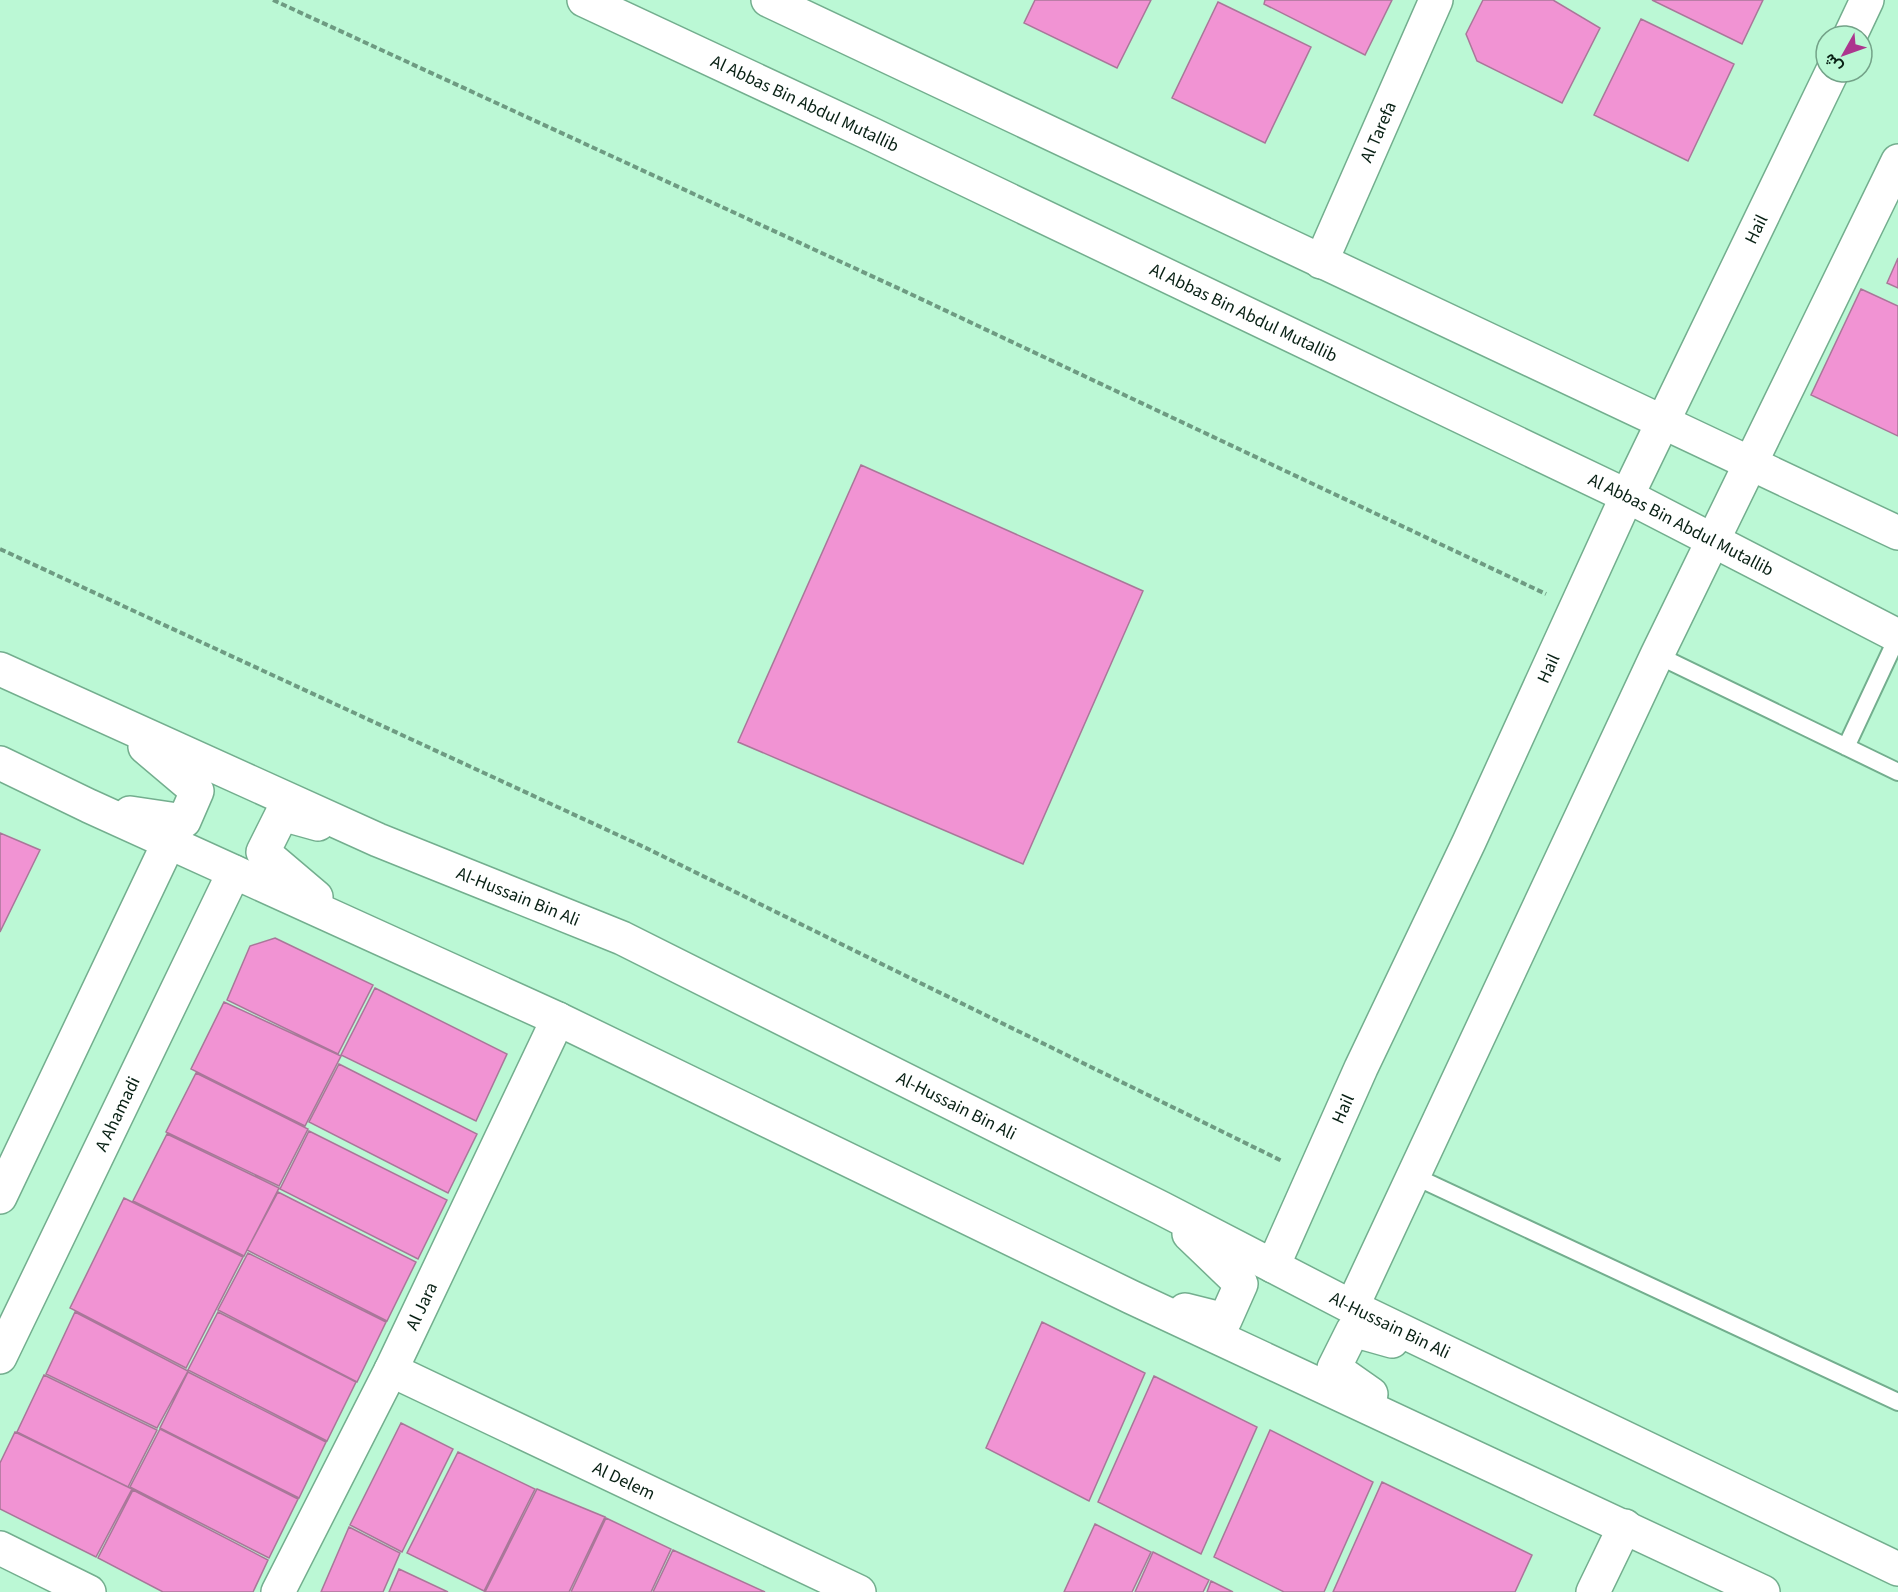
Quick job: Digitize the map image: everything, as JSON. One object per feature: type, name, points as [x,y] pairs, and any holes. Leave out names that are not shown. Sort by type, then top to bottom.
[{"type":"street","name":"Al Abbas Bin Abdul Mutallib","points":[[584,0],[871,134],[1627,496],[1712,542],[1898,636]]},
{"type":"street","points":[[768,0],[1898,533]]},
{"type":"street","name":"Al Tarefa","points":[[1321,262],[1436,0]]},
{"type":"street","points":[[1856,24],[1867,0]]},
{"type":"street","name":"Hail","points":[[1273,1266],[1361,1068],[1469,842],[1627,496],[1826,84]]},
{"type":"street","points":[[1352,1307],[1657,655],[1749,462],[1898,161]]},
{"type":"street","name":"Al-Hussain Bin Ali","points":[[0,669],[378,840],[622,938],[1161,1208],[1352,1307],[1898,1569]]},
{"type":"street","points":[[89,806],[184,821],[197,791],[117,723]]},
{"type":"street","points":[[0,763],[89,806],[558,1018],[1131,1297],[1763,1592]]},
{"type":"street","points":[[346,923],[263,852],[282,814],[378,840]]},
{"type":"street","points":[[0,1197],[169,842]]},
{"type":"street","name":"A Ahamadi","points":[[0,1357],[234,872]]},
{"type":"street","name":"Al Jara","points":[[278,1592],[391,1370],[558,1018]]},
{"type":"street","points":[[1131,1297],[1225,1320],[1241,1284],[1161,1208]]},
{"type":"street","points":[[1431,1438],[1334,1368],[1353,1330],[1469,1362]]},
{"type":"street","name":"Al Delem","points":[[391,1370],[859,1592]]},
{"type":"street","points":[[1593,1592],[1624,1526]]},
{"type":"street","points":[[0,1548],[89,1592]]},
{"type":"lane","points":[[1846,747],[1898,636]]},
{"type":"lane","points":[[1657,655],[1898,772]]},
{"type":"lane","points":[[1414,1176],[1898,1402]]},
{"type":"path","points":[[273,0],[902,290],[1548,595]]},
{"type":"path","points":[[0,549],[644,847],[1287,1164]]},
{"type":"building","points":[[1035,0],[1151,0],[1117,68],[1024,23]]},
{"type":"building","points":[[1265,0],[1392,0],[1365,55],[1264,4]]},
{"type":"building","points":[[1483,0],[1553,0],[1600,28],[1562,103],[1477,61],[1466,34]]},
{"type":"building","points":[[1652,0],[1763,0],[1742,44]]},
{"type":"building","points":[[1218,2],[1311,47],[1265,143],[1172,98]]},
{"type":"building","points":[[1641,19],[1734,64],[1688,161],[1594,115]]},
{"type":"building","points":[[1898,258],[1898,288],[1887,283]]},
{"type":"building","points":[[1861,289],[1898,306],[1898,436],[1811,395]]},
{"type":"building","points":[[861,465],[1143,591],[1023,864],[738,742]]},
{"type":"building","points":[[0,833],[40,850],[0,932]]},
{"type":"building","points":[[275,938],[373,985],[338,1054],[227,1000],[250,946]]},
{"type":"building","points":[[375,988],[507,1054],[476,1121],[341,1055]]},
{"type":"building","points":[[224,1002],[341,1056],[305,1126],[191,1069]]},
{"type":"building","points":[[339,1064],[477,1134],[448,1193],[309,1122]]},
{"type":"building","points":[[196,1073],[308,1129],[279,1186],[166,1132]]},
{"type":"building","points":[[309,1131],[447,1200],[418,1259],[280,1189]]},
{"type":"building","points":[[167,1134],[279,1188],[244,1256],[133,1201]]},
{"type":"building","points":[[278,1192],[416,1262],[387,1321],[247,1250]]},
{"type":"building","points":[[124,1198],[243,1257],[186,1368],[70,1308]]},
{"type":"building","points":[[248,1253],[386,1322],[357,1382],[218,1310]]},
{"type":"building","points":[[75,1312],[188,1371],[157,1428],[46,1374]]},
{"type":"building","points":[[218,1312],[356,1382],[327,1441],[188,1370]]},
{"type":"building","points":[[1042,1322],[1145,1373],[1089,1501],[986,1448]]},
{"type":"building","points":[[188,1372],[326,1442],[299,1498],[160,1428]]},
{"type":"building","points":[[44,1375],[157,1430],[128,1487],[17,1432]]},
{"type":"building","points":[[1154,1376],[1257,1427],[1201,1554],[1098,1502]]},
{"type":"building","points":[[401,1423],[453,1449],[402,1552],[350,1525]]},
{"type":"building","points":[[160,1429],[298,1499],[269,1558],[130,1487]]},
{"type":"building","points":[[1270,1430],[1373,1482],[1324,1592],[1284,1592],[1214,1557]]},
{"type":"building","points":[[15,1432],[132,1489],[96,1557],[0,1509],[0,1463]]},
{"type":"building","points":[[458,1452],[535,1489],[484,1591],[407,1553]]},
{"type":"building","points":[[1382,1482],[1532,1555],[1515,1592],[1333,1592]]},
{"type":"building","points":[[537,1489],[605,1517],[569,1592],[485,1592]]},
{"type":"building","points":[[133,1490],[268,1560],[253,1592],[163,1592],[98,1558]]},
{"type":"building","points":[[606,1518],[671,1549],[651,1592],[571,1592]]},
{"type":"building","points":[[1095,1524],[1151,1552],[1132,1592],[1064,1592]]},
{"type":"building","points":[[349,1527],[400,1553],[383,1592],[321,1592]]},
{"type":"building","points":[[673,1550],[765,1592],[653,1592]]},
{"type":"building","points":[[1153,1552],[1209,1580],[1203,1592],[1135,1592]]},
{"type":"building","points":[[399,1569],[448,1592],[389,1592]]},
{"type":"building","points":[[1211,1581],[1233,1592],[1207,1592]]}]
